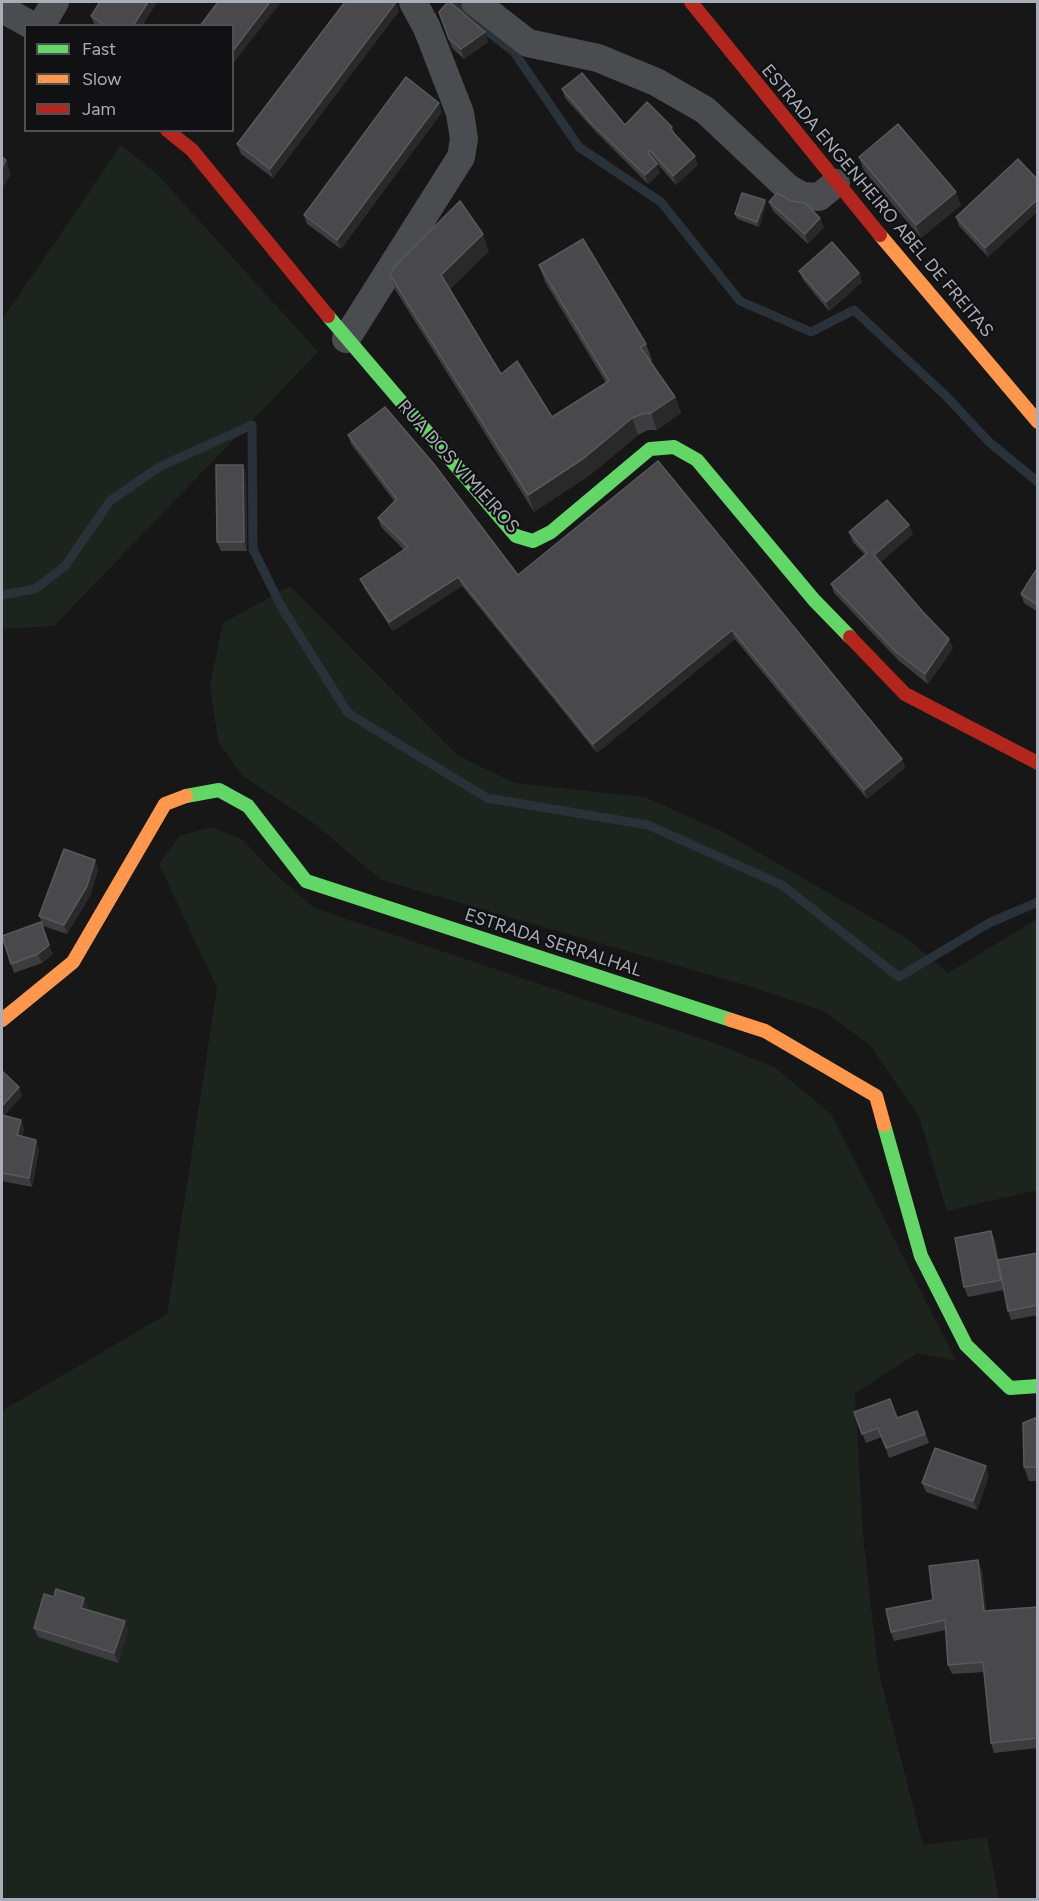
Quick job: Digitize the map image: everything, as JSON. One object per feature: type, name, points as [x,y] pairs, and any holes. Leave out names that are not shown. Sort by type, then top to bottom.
[{"type":"street","points":[[43,24],[55,2]]},
{"type":"street","points":[[346,339],[461,157],[464,139],[460,113],[427,28],[413,2]]},
{"type":"street","points":[[475,2],[528,43],[598,58],[656,82],[705,110],[788,188],[802,196],[819,197],[836,183]]},
{"type":"street","name":"ESTRADA ENGENHEIRO ABEL DE FREITAS","points":[[691,2],[836,183],[1038,422]]},
{"type":"street","points":[[2,9],[29,24]]},
{"type":"street","name":"RUA DOS VIMIEIROS","points":[[170,132],[192,150],[346,339],[516,536],[533,541],[551,532],[650,449],[674,447],[697,460],[814,600],[905,694],[1038,764]]},
{"type":"street","name":"ESTRADA SERRALHAL","points":[[2,1020],[73,962],[165,804],[191,794],[219,790],[248,806],[306,881],[765,1031],[876,1096],[921,1256],[966,1345],[1010,1388],[1038,1386]]},
{"type":"shaded area","points":[[121,145],[159,176],[318,352],[54,626],[2,629],[2,320]]},
{"type":"shaded area","points":[[290,586],[458,756],[515,783],[645,797],[725,833],[905,937],[948,973],[1037,919],[1037,1190],[947,1211],[919,1117],[870,1045],[823,1011],[755,988],[381,880],[315,824],[243,776],[218,741],[210,685],[223,623]]},
{"type":"shaded area","points":[[211,827],[243,840],[271,870],[314,908],[717,1044],[774,1067],[831,1114],[956,1361],[918,1353],[855,1393],[863,1535],[878,1669],[923,1845],[987,1837],[999,1899],[2,1899],[2,1411],[167,1314],[217,988],[159,864],[179,836]]},
{"type":"building","points":[[100,2],[148,2],[134,24],[103,24],[91,16]]},
{"type":"building","points":[[218,2],[270,2],[234,49],[234,24],[202,24]]},
{"type":"building","points":[[345,2],[396,2],[270,169],[237,144]]},
{"type":"building","points":[[448,2],[485,32],[461,49],[449,39],[439,12]]},
{"type":"building","points":[[582,73],[625,125],[647,102],[672,127],[670,129],[695,156],[673,176],[650,150],[648,153],[657,164],[645,175],[591,123],[562,89]]},
{"type":"building","points":[[406,77],[439,103],[337,240],[304,215]]},
{"type":"building","points":[[898,124],[956,192],[916,225],[859,157]]},
{"type":"building","points":[[1018,159],[1038,180],[1038,199],[985,248],[956,217]]},
{"type":"building","points":[[742,193],[765,200],[757,222],[735,214]]},
{"type":"building","points":[[777,193],[791,201],[805,203],[820,218],[805,234],[769,202]]},
{"type":"building","points":[[460,201],[483,234],[441,275],[501,374],[517,361],[552,417],[609,381],[539,265],[583,239],[646,344],[640,347],[675,397],[651,413],[632,418],[584,458],[528,495],[390,275],[395,266]]},
{"type":"building","points":[[832,242],[859,273],[826,302],[799,271]]},
{"type":"building","points":[[385,407],[433,463],[518,575],[658,461],[902,759],[864,790],[732,630],[593,744],[458,577],[389,622],[360,579],[408,547],[378,518],[397,499],[348,435]]},
{"type":"building","points":[[216,465],[243,465],[244,542],[217,542]]},
{"type":"building","points":[[887,500],[909,525],[874,555],[949,639],[925,674],[896,652],[831,584],[867,553],[849,532]]},
{"type":"building","points":[[1036,570],[1038,571],[1038,605],[1021,594]]},
{"type":"building","points":[[64,849],[95,860],[87,886],[64,925],[39,916]]},
{"type":"building","points":[[41,922],[49,945],[38,954],[11,964],[2,936]]},
{"type":"building","points":[[2,1071],[19,1087],[2,1106]]},
{"type":"building","points":[[2,1115],[21,1120],[17,1135],[36,1140],[29,1178],[2,1173]]},
{"type":"building","points":[[991,1231],[1001,1280],[964,1287],[955,1238]]},
{"type":"building","points":[[1038,1253],[1038,1305],[1008,1311],[998,1260]]},
{"type":"building","points":[[890,1399],[897,1418],[917,1411],[925,1434],[886,1448],[878,1428],[862,1434],[854,1412]]},
{"type":"building","points":[[1038,1417],[1038,1467],[1024,1467],[1023,1423]]},
{"type":"building","points":[[935,1448],[986,1466],[973,1501],[922,1483]]},
{"type":"building","points":[[978,1560],[984,1611],[1038,1607],[1038,1738],[991,1743],[983,1662],[948,1665],[945,1620],[891,1632],[886,1609],[933,1600],[929,1566]]},
{"type":"building","points":[[56,1589],[84,1598],[81,1608],[125,1621],[114,1653],[34,1628],[44,1594],[54,1597]]},
{"type":"waterway","points":[[450,2],[514,52],[579,147],[661,202],[740,301],[811,332],[854,310],[946,396],[989,442],[1038,482]]},
{"type":"waterway","points":[[2,595],[35,589],[65,566],[110,501],[159,467],[252,425],[253,549],[281,606],[348,713],[487,798],[648,825],[782,885],[899,977],[989,923],[1038,902]]},
{"type":"traffic: fast","points":[[328,316],[516,536],[533,541],[551,532],[650,449],[674,447],[697,460],[814,600],[850,637]]},
{"type":"traffic: fast","points":[[186,796],[219,790],[248,806],[306,881],[731,1020]]},
{"type":"traffic: fast","points":[[884,1125],[921,1256],[966,1345],[1010,1388],[1038,1386]]},
{"type":"traffic: slow","points":[[880,235],[1038,422]]},
{"type":"traffic: slow","points":[[2,1020],[73,962],[165,804],[186,796]]},
{"type":"traffic: slow","points":[[731,1020],[765,1031],[876,1096],[884,1125]]},
{"type":"traffic: jam","points":[[691,2],[880,235]]},
{"type":"traffic: jam","points":[[170,132],[192,150],[328,316]]},
{"type":"traffic: jam","points":[[850,637],[905,694],[1038,763]]}]
